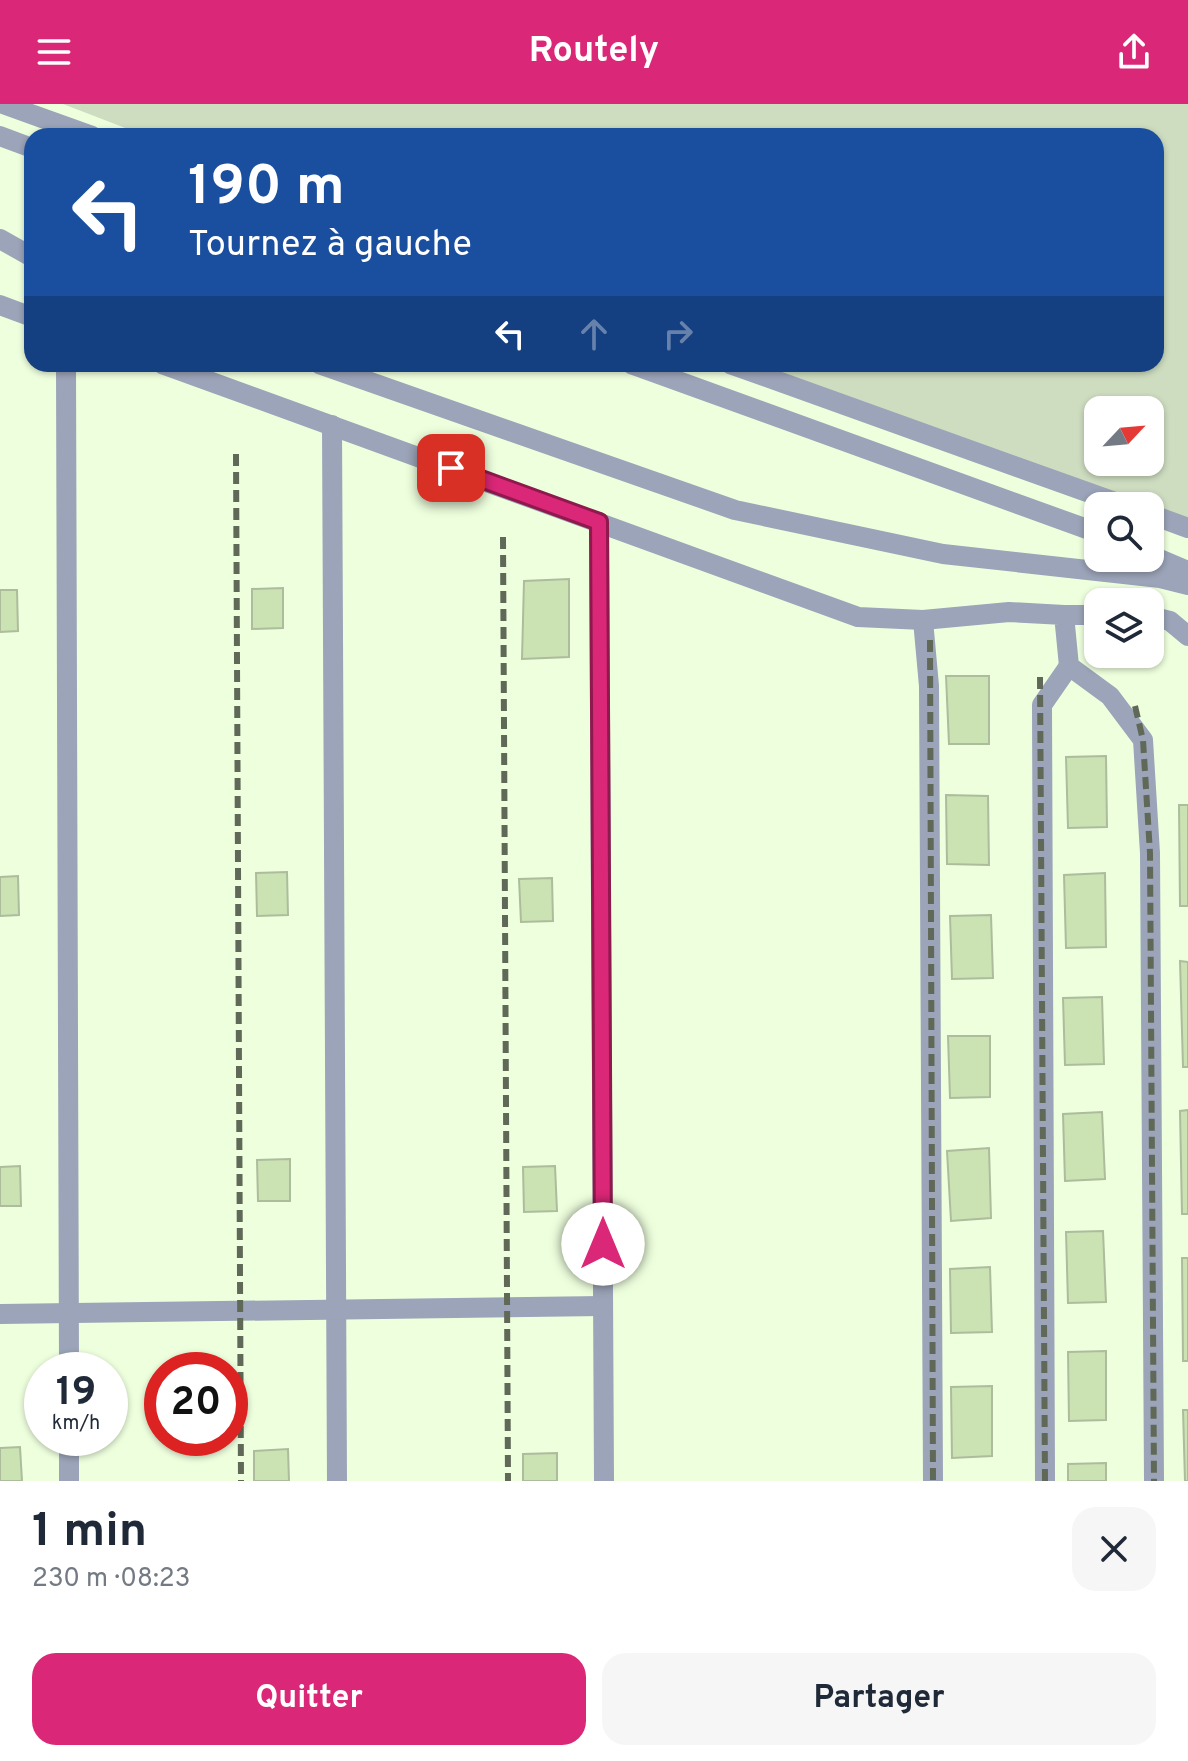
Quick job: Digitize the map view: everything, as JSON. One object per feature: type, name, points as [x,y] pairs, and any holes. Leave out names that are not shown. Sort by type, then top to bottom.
[{"type":"lane","points":[[3,104],[70,128]]},
{"type":"lane","points":[[0,136],[24,145]]},
{"type":"lane","points":[[0,239],[24,252]]},
{"type":"lane","points":[[0,305],[24,314]]},
{"type":"lane","points":[[66,372],[69,1352]]},
{"type":"lane","points":[[184,372],[858,617],[923,620],[1009,612],[1084,615]]},
{"type":"lane","points":[[342,372],[735,510],[943,554],[1160,578],[1188,585]]},
{"type":"lane","points":[[653,372],[1084,528]]},
{"type":"lane","points":[[752,372],[1087,492]]},
{"type":"lane","points":[[332,425],[337,1481]]},
{"type":"lane","points":[[1164,519],[1188,528]]},
{"type":"lane","points":[[599,522],[604,1481]]},
{"type":"lane","points":[[1164,561],[1188,571]]},
{"type":"lane","points":[[1045,1481],[1042,705],[1069,666],[1064,615]]},
{"type":"lane","points":[[923,620],[930,701],[933,1481]]},
{"type":"lane","points":[[1164,620],[1188,636]]},
{"type":"lane","points":[[1069,666],[1110,696],[1143,740],[1150,853],[1154,1481]]},
{"type":"lane","points":[[0,1314],[337,1312],[603,1306]]},
{"type":"lane","points":[[69,1456],[69,1481]]},
{"type":"green space","points":[[63,104],[1188,104],[1188,523],[1164,512],[1164,492],[1100,492],[755,372],[1164,372],[1164,128],[125,128]]},
{"type":"building","points":[[569,579],[569,657],[522,659],[524,581]]},
{"type":"building","points":[[283,588],[283,628],[252,629],[252,589]]},
{"type":"building","points":[[0,590],[17,590],[18,631],[0,632]]},
{"type":"building","points":[[946,676],[989,676],[989,744],[949,744]]},
{"type":"building","points":[[1106,756],[1107,827],[1068,828],[1066,757]]},
{"type":"building","points":[[946,795],[988,796],[989,865],[947,864]]},
{"type":"building","points":[[1179,805],[1188,805],[1188,906],[1180,906]]},
{"type":"building","points":[[287,872],[288,915],[257,916],[256,873]]},
{"type":"building","points":[[1105,873],[1106,947],[1066,948],[1064,875]]},
{"type":"building","points":[[18,876],[19,915],[0,916],[0,877]]},
{"type":"building","points":[[552,878],[553,921],[521,922],[519,879]]},
{"type":"building","points":[[991,915],[993,978],[952,979],[950,916]]},
{"type":"building","points":[[1180,961],[1188,962],[1188,1067],[1183,1067]]},
{"type":"building","points":[[1102,997],[1104,1064],[1065,1065],[1063,998]]},
{"type":"building","points":[[948,1036],[990,1036],[990,1097],[950,1098]]},
{"type":"building","points":[[1188,1110],[1188,1214],[1182,1214],[1180,1111]]},
{"type":"building","points":[[1102,1112],[1105,1179],[1065,1181],[1063,1114]]},
{"type":"building","points":[[989,1148],[991,1218],[951,1221],[947,1151]]},
{"type":"building","points":[[290,1159],[290,1201],[258,1201],[257,1160]]},
{"type":"building","points":[[20,1166],[21,1206],[0,1206],[0,1167]]},
{"type":"building","points":[[555,1166],[557,1211],[524,1212],[523,1167]]},
{"type":"building","points":[[1103,1231],[1106,1302],[1068,1303],[1066,1232]]},
{"type":"building","points":[[1182,1258],[1188,1258],[1188,1361],[1183,1361]]},
{"type":"building","points":[[990,1267],[992,1332],[951,1333],[950,1269]]},
{"type":"building","points":[[1106,1351],[1106,1420],[1069,1421],[1068,1352]]},
{"type":"building","points":[[992,1386],[992,1456],[952,1458],[951,1387]]},
{"type":"building","points":[[1183,1410],[1188,1410],[1188,1481],[1185,1481]]},
{"type":"building","points":[[20,1447],[22,1481],[0,1481],[0,1448]]},
{"type":"building","points":[[288,1449],[289,1481],[254,1481],[254,1451]]},
{"type":"building","points":[[557,1453],[557,1481],[523,1481],[523,1454]]},
{"type":"building","points":[[1106,1463],[1106,1481],[1068,1481],[1068,1464]]},
{"type":"railway","points":[[236,454],[241,1481]]},
{"type":"railway","points":[[503,537],[508,1481]]},
{"type":"railway","points":[[930,640],[933,1481]]},
{"type":"railway","points":[[1040,677],[1045,1481]]},
{"type":"railway","points":[[1135,706],[1143,740],[1150,853],[1154,1481]]},
{"type":"route","points":[[451,468],[599,522],[603,1244]]}]
